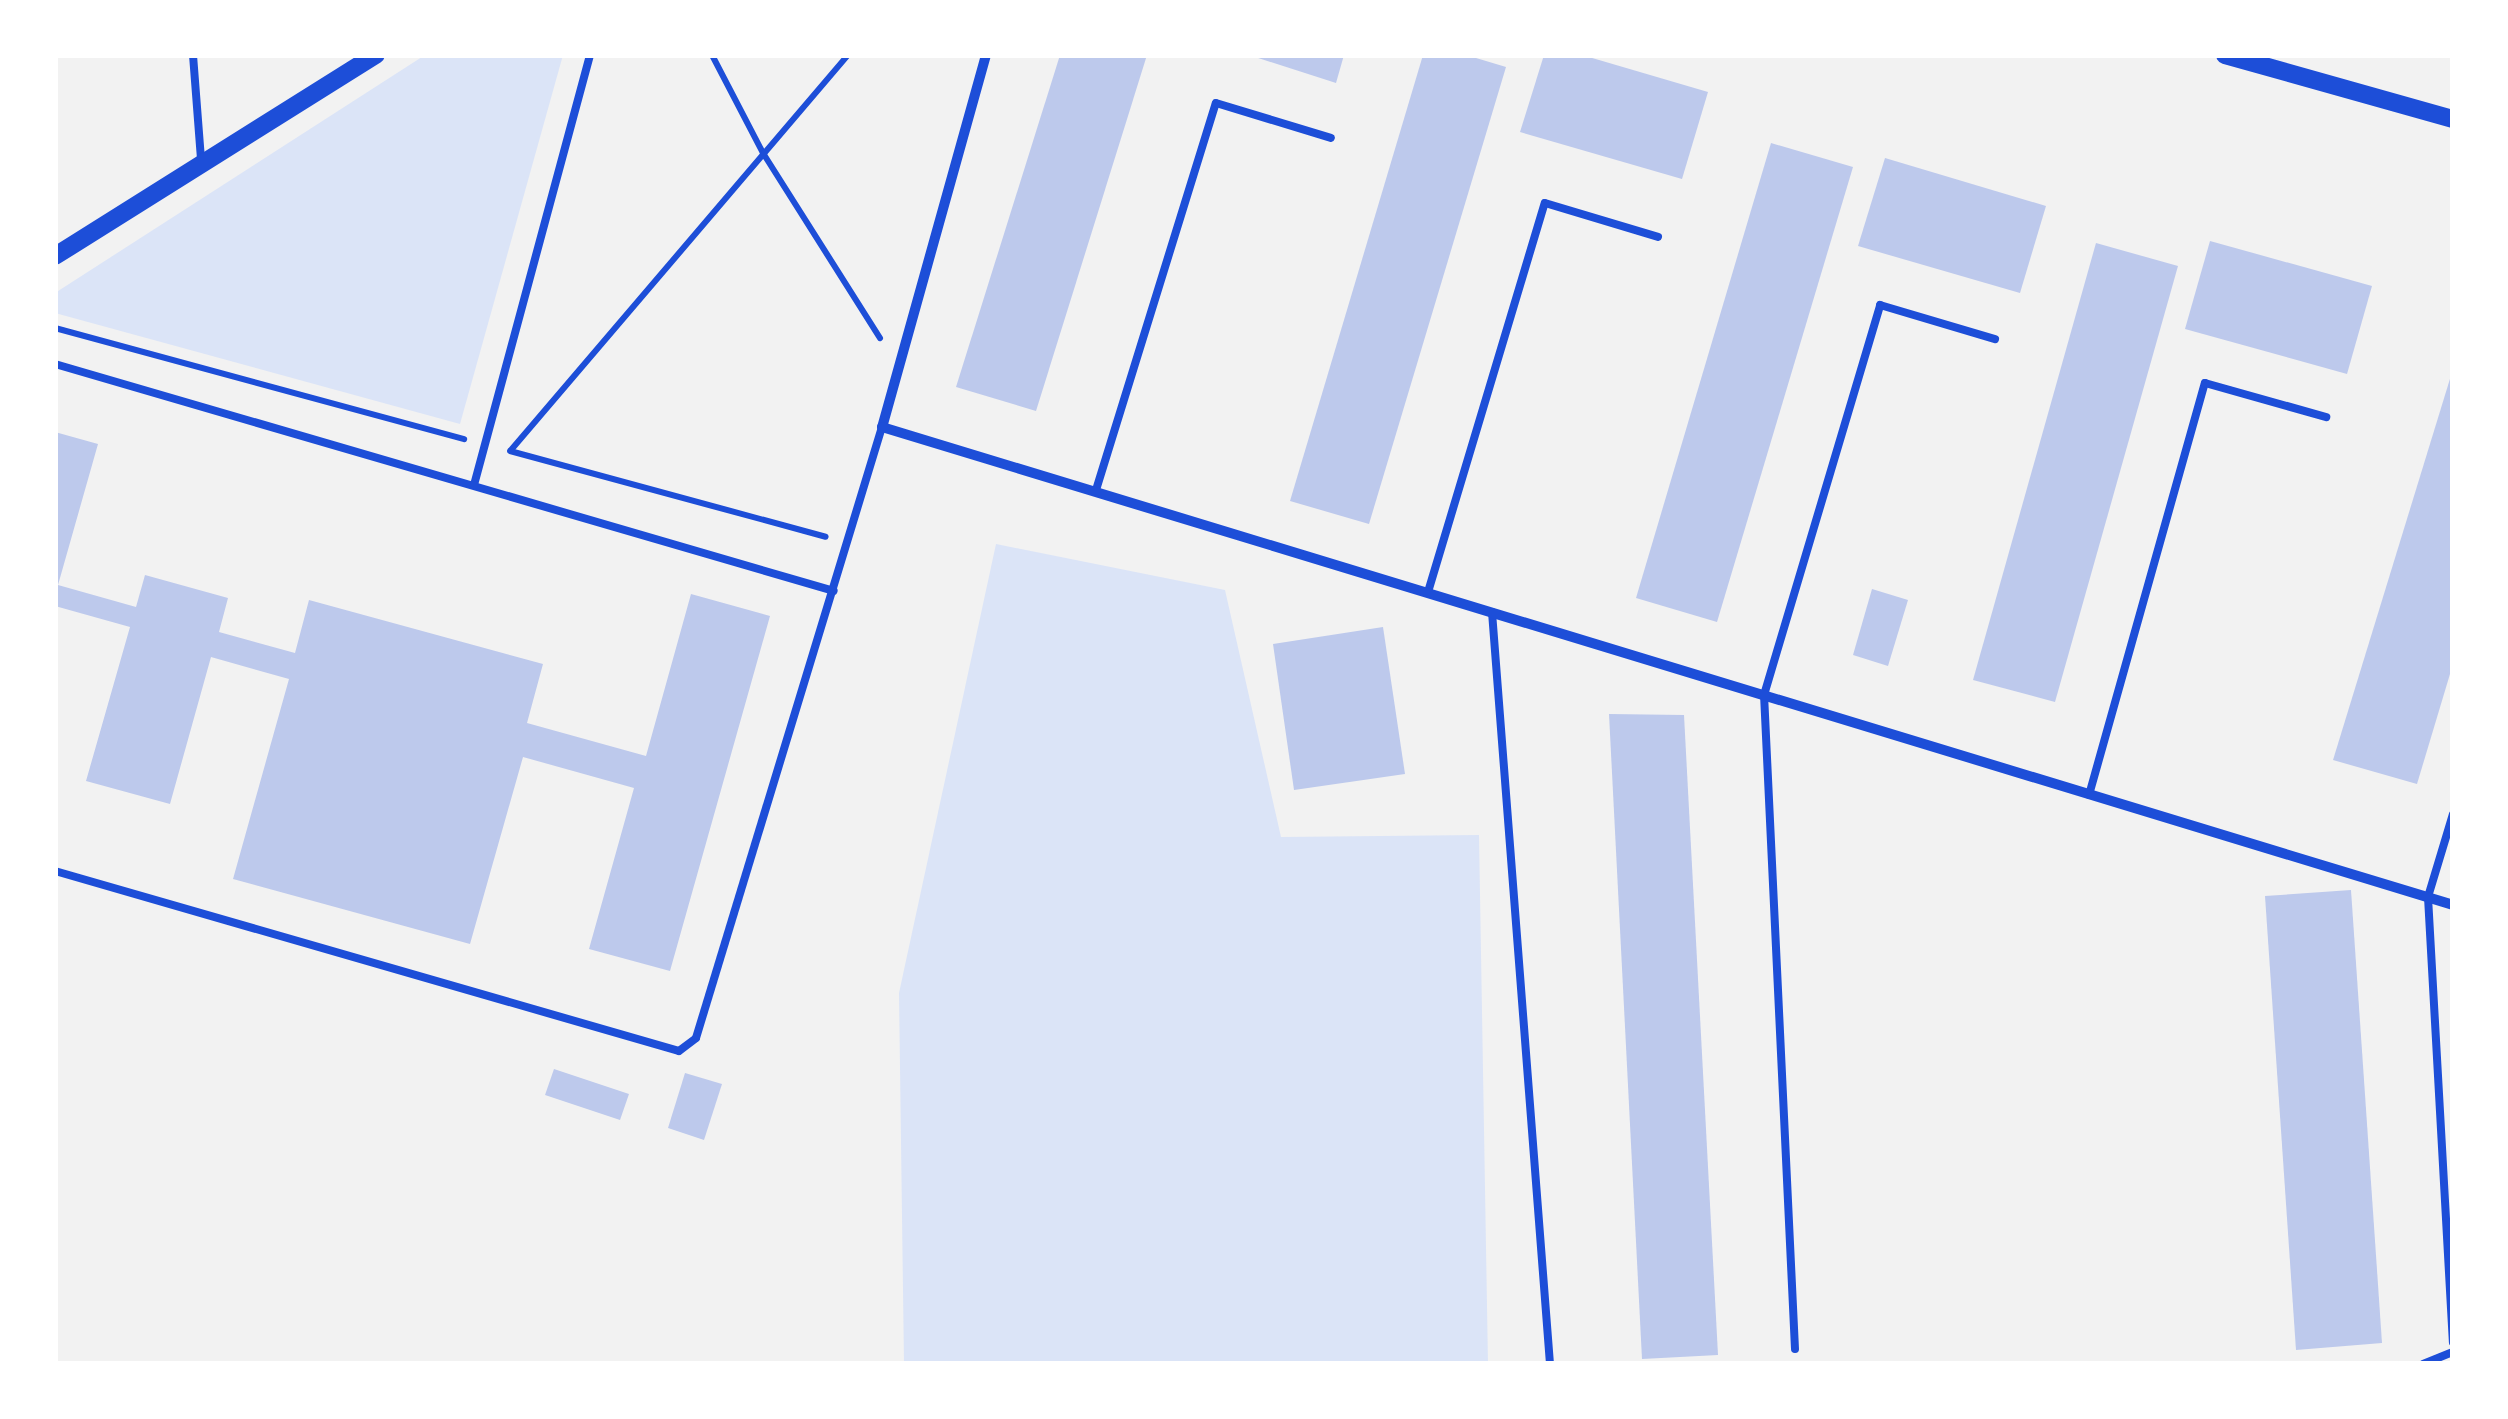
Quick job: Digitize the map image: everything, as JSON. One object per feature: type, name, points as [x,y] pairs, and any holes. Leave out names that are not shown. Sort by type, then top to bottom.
[{"type":"street","points":[[55,256],[376,55]]},
{"type":"street","points":[[986,55],[896,364],[882,426],[2453,905]]},
{"type":"street","points":[[2225,55],[2453,118]]},
{"type":"lane","points":[[193,55],[201,165]]},
{"type":"lane","points":[[474,484],[590,55]]},
{"type":"lane","points":[[1096,490],[1216,103],[1331,138]]},
{"type":"lane","points":[[1428,592],[1545,203],[1658,237]]},
{"type":"lane","points":[[1795,1348],[1764,695],[1880,305],[1996,339]]},
{"type":"lane","points":[[55,364],[834,591]]},
{"type":"lane","points":[[2089,795],[2204,382],[2326,416]]},
{"type":"lane","points":[[55,870],[679,1051],[696,1038],[882,426]]},
{"type":"lane","points":[[1492,612],[1550,1364]]},
{"type":"lane","points":[[2453,814],[2428,897],[2453,1342]]},
{"type":"lane","points":[[2423,1364],[2453,1352]]},
{"type":"path","points":[[712,55],[764,153],[896,364]]},
{"type":"path","points":[[510,451],[848,55]]},
{"type":"path","points":[[55,328],[848,543]]},
{"type":"shaded area","points":[[425,55],[563,55],[460,424],[55,313],[55,293]]},
{"type":"shaded area","points":[[996,544],[1225,590],[1281,837],[1479,835],[1488,1364],[904,1364],[899,993]]},
{"type":"building","points":[[1060,55],[1147,55],[1036,411],[956,387]]},
{"type":"building","points":[[1249,55],[1344,55],[1336,83]]},
{"type":"building","points":[[1423,55],[1466,55],[1506,67],[1369,524],[1290,501]]},
{"type":"building","points":[[1544,55],[1582,55],[1708,92],[1682,179],[1520,132]]},
{"type":"building","points":[[1771,143],[1853,167],[1717,622],[1636,598]]},
{"type":"building","points":[[1885,158],[2046,206],[2020,293],[1858,246]]},
{"type":"building","points":[[2210,241],[2372,286],[2347,374],[2185,329]]},
{"type":"building","points":[[2096,243],[2178,266],[2055,702],[1973,680]]},
{"type":"building","points":[[2453,369],[2453,664],[2417,784],[2333,760]]},
{"type":"building","points":[[55,432],[98,444],[58,585],[136,607],[145,575],[228,598],[219,632],[295,653],[309,600],[543,664],[527,723],[646,756],[691,594],[770,616],[670,971],[589,949],[634,788],[523,757],[470,944],[233,879],[289,679],[211,657],[170,804],[86,781],[130,627],[55,606]]},
{"type":"building","points":[[1872,589],[1908,600],[1888,666],[1853,655]]},
{"type":"building","points":[[1383,627],[1405,774],[1294,790],[1273,644]]},
{"type":"building","points":[[1609,714],[1684,715],[1718,1355],[1642,1359]]},
{"type":"building","points":[[2351,890],[2382,1343],[2296,1350],[2265,896]]},
{"type":"building","points":[[554,1069],[629,1094],[620,1120],[545,1095]]},
{"type":"building","points":[[685,1073],[722,1084],[704,1140],[668,1128]]}]
